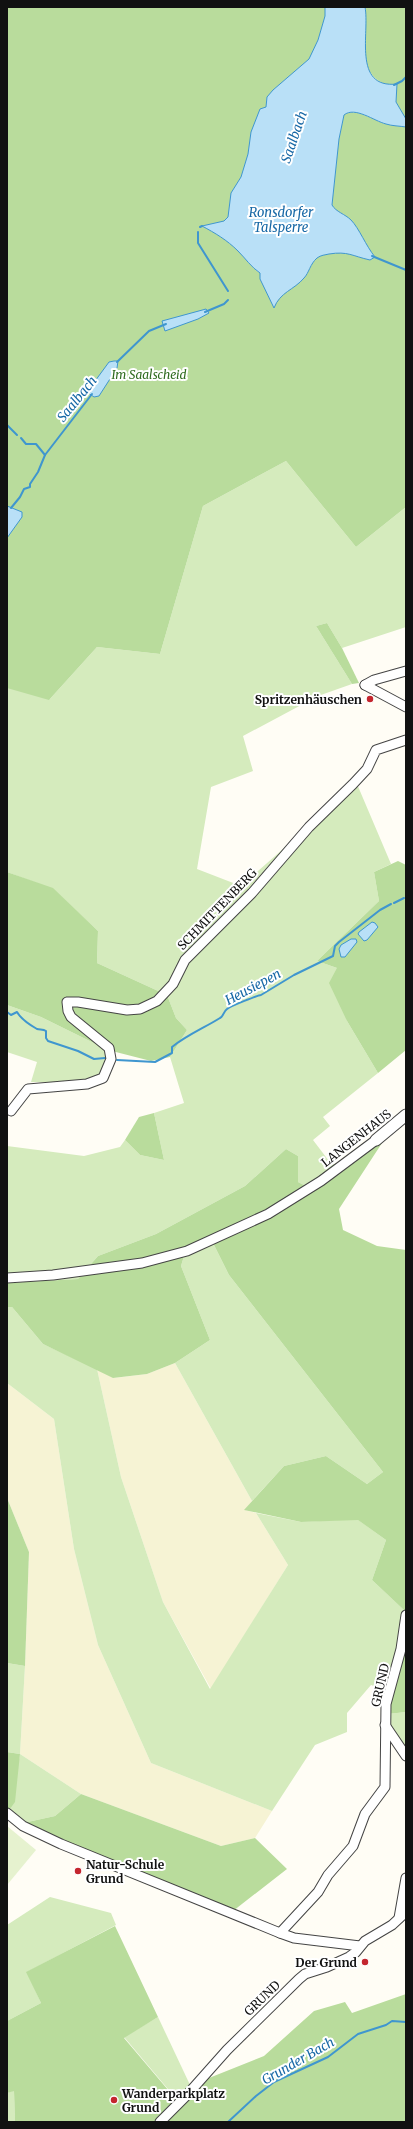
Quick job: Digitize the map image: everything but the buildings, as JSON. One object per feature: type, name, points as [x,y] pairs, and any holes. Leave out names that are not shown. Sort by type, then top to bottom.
[{"type":"street","points":[[406,671],[364,684],[406,707]]},
{"type":"street","name":"SCHMITTENBERG","points":[[11,1111],[28,1089],[87,1084],[100,1080],[108,1068],[111,1059],[109,1048],[71,1017],[68,1011],[67,1002],[78,1002],[127,1010],[140,1009],[157,1002],[173,984],[185,960],[252,893],[309,827],[367,769],[376,750],[406,740]]},
{"type":"street","name":"LANGENHAUS","points":[[7,1278],[92,1271],[171,1257],[268,1214],[321,1181],[406,1116]]},
{"type":"street","name":"GRUND","points":[[406,1615],[401,1649],[386,1704],[385,1725],[406,1756]]},
{"type":"street","points":[[280,1934],[318,1892],[328,1875],[354,1846],[365,1814],[385,1787],[385,1725]]},
{"type":"street","points":[[7,1813],[23,1826],[60,1844],[280,1934],[294,1938],[360,1946]]},
{"type":"street","name":"GRUND","points":[[160,2122],[187,2095],[232,2044],[299,1979],[305,1974],[327,1967],[349,1957],[365,1941],[392,1926],[402,1915],[406,1878]]},
{"type":"shaded area","points":[[175,1363],[252,1501],[245,1510],[256,1513],[288,1565],[211,1689],[163,1602],[121,1477],[97,1369],[114,1378],[147,1374]]},
{"type":"shaded area","points":[[7,1383],[54,1419],[74,1549],[98,1645],[151,1763],[272,1811],[255,1838],[221,1846],[81,1794],[20,1754],[29,1552],[7,1498]]},
{"type":"green space","name":"Im Saalscheid","points":[[7,7],[325,7],[325,16],[318,40],[309,59],[267,97],[266,107],[251,132],[248,154],[241,177],[231,193],[228,217],[224,221],[203,226],[230,244],[251,266],[260,273],[260,279],[274,307],[277,301],[285,293],[304,278],[313,263],[320,256],[341,253],[370,260],[375,257],[345,215],[334,209],[332,205],[339,139],[344,115],[354,112],[386,124],[406,127],[406,507],[356,547],[286,461],[203,506],[160,654],[97,647],[49,700],[7,688],[7,538],[22,517],[22,512],[7,506]]},
{"type":"green space","points":[[272,7],[406,7],[406,225],[392,311],[111,598],[49,700],[97,647],[160,654],[203,506],[286,461],[356,547],[406,507],[406,627],[342,648],[327,623],[316,626],[352,684],[318,696],[243,736],[253,771],[211,787],[197,869],[241,886],[357,784],[391,864],[374,872],[379,901],[317,961],[337,968],[347,1021],[378,1073],[323,1117],[330,1126],[313,1140],[332,1165],[306,1186],[298,1182],[298,1156],[286,1149],[245,1186],[156,1234],[98,1256],[78,1279],[7,1283],[7,1146],[84,1156],[120,1147],[125,1140],[140,1155],[164,1160],[154,1113],[184,1103],[170,1057],[187,1030],[176,1018],[167,995],[97,963],[98,931],[53,889],[7,872],[7,476]]},
{"type":"green space","points":[[365,7],[406,7],[406,119],[396,102],[396,88],[381,82],[373,76],[368,68],[365,49]]},
{"type":"green space","points":[[327,623],[342,648],[359,683],[352,684],[316,626]]},
{"type":"green space","points":[[398,861],[406,865],[406,1050],[378,1073],[347,1021],[329,983],[337,968],[317,961],[379,901],[374,872]]},
{"type":"green space","points":[[7,872],[53,888],[98,931],[97,963],[167,995],[176,1018],[187,1030],[170,1057],[151,1061],[108,1050],[41,1017],[7,1005]]},
{"type":"green space","points":[[7,1005],[41,1017],[108,1050],[107,1061],[102,1074],[85,1081],[66,1083],[31,1082],[37,1062],[7,1052]]},
{"type":"green space","points":[[154,1113],[164,1160],[140,1155],[125,1140],[139,1117]]},
{"type":"green space","points":[[382,1143],[339,1209],[343,1230],[377,1246],[406,1250],[406,1612],[372,1580],[386,1540],[358,1520],[301,1522],[244,1510],[284,1466],[326,1456],[367,1484],[383,1472],[229,1275],[213,1243],[184,1256],[181,1266],[210,1340],[175,1363],[147,1374],[113,1378],[43,1344],[12,1307],[7,1307],[7,1283],[78,1279],[98,1256],[156,1234],[245,1186],[286,1149],[298,1156],[298,1182],[306,1186],[332,1165]]},
{"type":"green space","points":[[213,1243],[229,1275],[383,1472],[367,1484],[326,1456],[284,1466],[252,1501],[175,1363],[210,1340],[181,1266],[184,1256]]},
{"type":"green space","points":[[7,1307],[12,1307],[43,1344],[97,1369],[121,1477],[163,1602],[210,1689],[288,1565],[256,1513],[301,1522],[357,1519],[386,1540],[372,1580],[404,1610],[398,1646],[385,1690],[371,1685],[347,1713],[347,1732],[315,1745],[272,1811],[151,1763],[98,1645],[74,1549],[54,1419],[7,1383]]},
{"type":"green space","points":[[7,1498],[29,1552],[25,1666],[7,1663]]},
{"type":"green space","points":[[406,1647],[406,1712],[388,1714],[392,1692]]},
{"type":"green space","points":[[7,1663],[25,1666],[20,1754],[7,1752]]},
{"type":"green space","points":[[406,1712],[406,1752],[388,1727],[388,1714]]},
{"type":"green space","points":[[7,1752],[20,1754],[15,1802],[7,1813]]},
{"type":"green space","points":[[20,1754],[81,1794],[55,1816],[23,1823],[10,1810]]},
{"type":"green space","points":[[81,1794],[221,1846],[255,1838],[287,1869],[233,1911],[23,1823],[55,1816]]},
{"type":"green space","points":[[7,1826],[36,1850],[7,1885]]},
{"type":"green space","points":[[50,1897],[111,1913],[116,1925],[27,1972],[41,2003],[7,2021],[7,1925]]},
{"type":"green space","points":[[115,1926],[158,2017],[124,2038],[180,2104],[204,2080],[264,2056],[314,2011],[345,2002],[352,2013],[406,1994],[406,2122],[15,2122],[14,2091],[7,2093],[7,2021],[41,2003],[26,1972]]},
{"type":"green space","points":[[158,2017],[191,2087],[178,2101],[124,2037]]},
{"type":"green space","points":[[14,2090],[15,2122],[7,2122],[7,2093]]},
{"type":"water","name":"Ronsdorfer Talsperre","points":[[325,7],[365,7],[365,44],[368,68],[374,78],[383,83],[397,84],[396,102],[406,119],[406,127],[386,124],[354,112],[344,115],[339,139],[332,205],[354,223],[375,257],[370,260],[341,253],[320,256],[313,263],[304,278],[280,298],[274,308],[260,279],[260,273],[230,243],[202,226],[224,221],[228,217],[231,193],[241,177],[248,154],[251,132],[260,109],[266,107],[267,97],[273,90],[309,59],[318,40],[325,16]]},
{"type":"water","points":[[206,309],[209,313],[198,319],[165,331],[162,321]]},
{"type":"water","points":[[118,361],[117,368],[99,396],[94,397],[87,392],[109,362]]},
{"type":"water","points":[[7,506],[22,512],[22,517],[7,538]]},
{"type":"water","points":[[372,922],[378,927],[367,940],[364,941],[358,934]]},
{"type":"water","points":[[351,939],[356,939],[357,942],[345,957],[341,957],[339,949],[341,945]]},
{"type":"waterway","points":[[394,85],[406,77]]},
{"type":"waterway","points":[[198,232],[198,243],[228,291]]},
{"type":"waterway","points":[[372,256],[406,270]]},
{"type":"waterway","name":"Saalbach","points":[[205,312],[224,304],[228,300]]},
{"type":"waterway","name":"Saalbach","points":[[117,362],[149,331],[166,324]]},
{"type":"waterway","name":"Saalbach","points":[[11,508],[20,497],[24,489],[30,487],[30,484],[38,472],[45,455],[92,394]]},
{"type":"waterway","points":[[7,425],[17,435]]},
{"type":"waterway","points":[[21,438],[26,444],[36,444],[45,455]]},
{"type":"waterway","name":"Heusiepen","points":[[394,903],[404,898]]},
{"type":"waterway","name":"Heusiepen","points":[[117,1060],[155,1062],[172,1053],[172,1047],[221,1017],[229,1008],[261,995],[294,975],[333,956],[335,946],[339,942],[380,910],[391,904]]},
{"type":"waterway","name":"Heusiepen","points":[[7,1012],[11,1015],[17,1012],[31,1026],[46,1031],[46,1038],[48,1041],[78,1051],[94,1059],[105,1058]]},
{"type":"waterway","name":"Grunder Bach","points":[[228,2122],[256,2096],[274,2082],[328,2057],[358,2034],[386,2025],[392,2021],[406,2022]]},
{"type":"place","name":"Spritzenhäuschen","points":[[370,699]]},
{"type":"place","name":"Natur-Schule Grund","points":[[78,1871]]},
{"type":"place","name":"Der Grund","points":[[365,1962]]},
{"type":"place","name":"Wanderparkplatz Grund","points":[[114,2100]]}]
